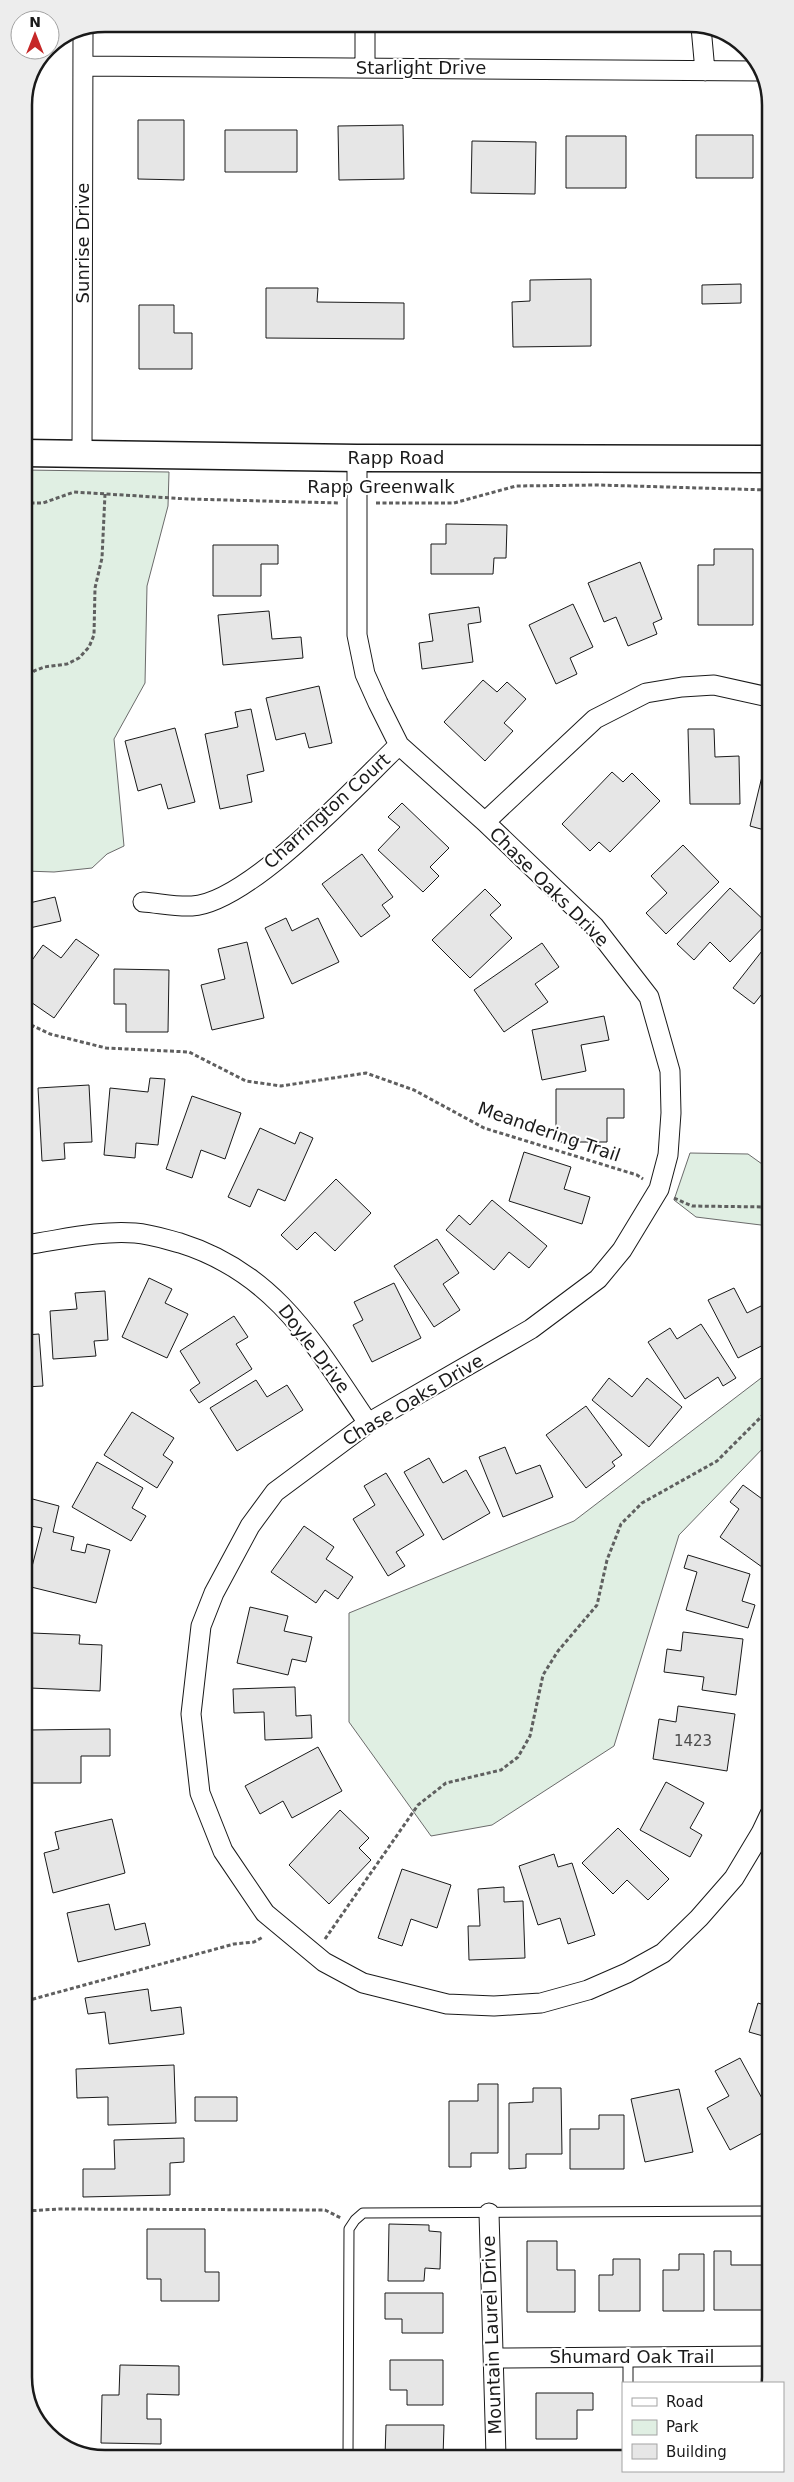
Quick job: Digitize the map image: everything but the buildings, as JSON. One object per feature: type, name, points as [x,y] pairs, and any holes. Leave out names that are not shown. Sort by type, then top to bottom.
[{"type":"street","points":[[365,32],[365,68]]},
{"type":"street","points":[[702,34],[705,70]]},
{"type":"street","name":"Sunrise Drive","points":[[82,454],[83,36]]},
{"type":"street","name":"Starlight Drive","points":[[83,66],[752,71]]},
{"type":"street","name":"Rapp Road","points":[[32,453],[357,458],[762,459]]},
{"type":"street","name":"Chase Oaks Drive","points":[[357,458],[357,635],[365,674],[399,745],[485,822],[594,926],[649,997],[670,1071],[671,1113],[668,1155],[659,1189],[622,1250],[598,1280],[531,1329],[368,1423],[275,1492],[250,1526],[230,1560],[214,1593],[202,1626],[191,1714],[200,1793],[223,1851],[265,1913],[276,1923],[324,1962],[363,1983],[447,2004],[494,2006],[541,2003],[588,1990],[627,1973],[663,1953],[699,1918],[734,1878],[762,1831]]},
{"type":"street","points":[[485,822],[595,719],[646,693],[682,687],[714,685],[762,696]]},
{"type":"street","name":"Charrington Court","points":[[143,902],[193,906],[232,893],[289,851],[399,745]]},
{"type":"street","name":"Doyle Drive","points":[[32,1244],[100,1234],[136,1233],[203,1250],[259,1284],[288,1310],[368,1423]]},
{"type":"street","name":"Mountain Laurel Drive","points":[[489,2213],[496,2450]]},
{"type":"street","name":"Shumard Oak Trail","points":[[494,2358],[762,2356]]},
{"type":"lane","points":[[348,2449],[350,2229],[352,2224],[363,2214],[762,2211]]},
{"type":"lane","points":[[628,2357],[628,2382]]},
{"type":"path","name":"Rapp Greenwalk","points":[[32,503],[43,503],[74,492],[188,499],[454,503],[516,486],[598,484],[762,490]]},
{"type":"path","points":[[32,674],[44,667],[67,664],[79,658],[89,648],[94,635],[95,588],[102,558],[105,494]]},
{"type":"path","name":"Meandering Trail","points":[[32,1025],[50,1034],[106,1048],[189,1052],[246,1081],[281,1086],[366,1073],[414,1090],[484,1128],[637,1175]]},
{"type":"path","points":[[672,1198],[692,1206],[762,1207]]},
{"type":"path","points":[[323,1942],[418,1805],[446,1783],[501,1770],[518,1757],[530,1736],[543,1675],[558,1651],[597,1605],[607,1560],[621,1524],[642,1503],[717,1461],[762,1416]]},
{"type":"path","points":[[32,1999],[234,1944],[257,1941],[276,1923]]},
{"type":"path","points":[[32,2211],[60,2209],[325,2210],[352,2224]]},
{"type":"green space","points":[[32,470],[169,472],[168,506],[147,586],[145,683],[114,739],[124,846],[107,854],[92,868],[54,872],[32,871]]},
{"type":"green space","points":[[690,1153],[748,1154],[762,1164],[762,1225],[696,1217],[674,1200]]},
{"type":"green space","points":[[762,1377],[762,1449],[679,1535],[614,1746],[492,1825],[431,1836],[349,1722],[349,1613],[574,1521]]}]
